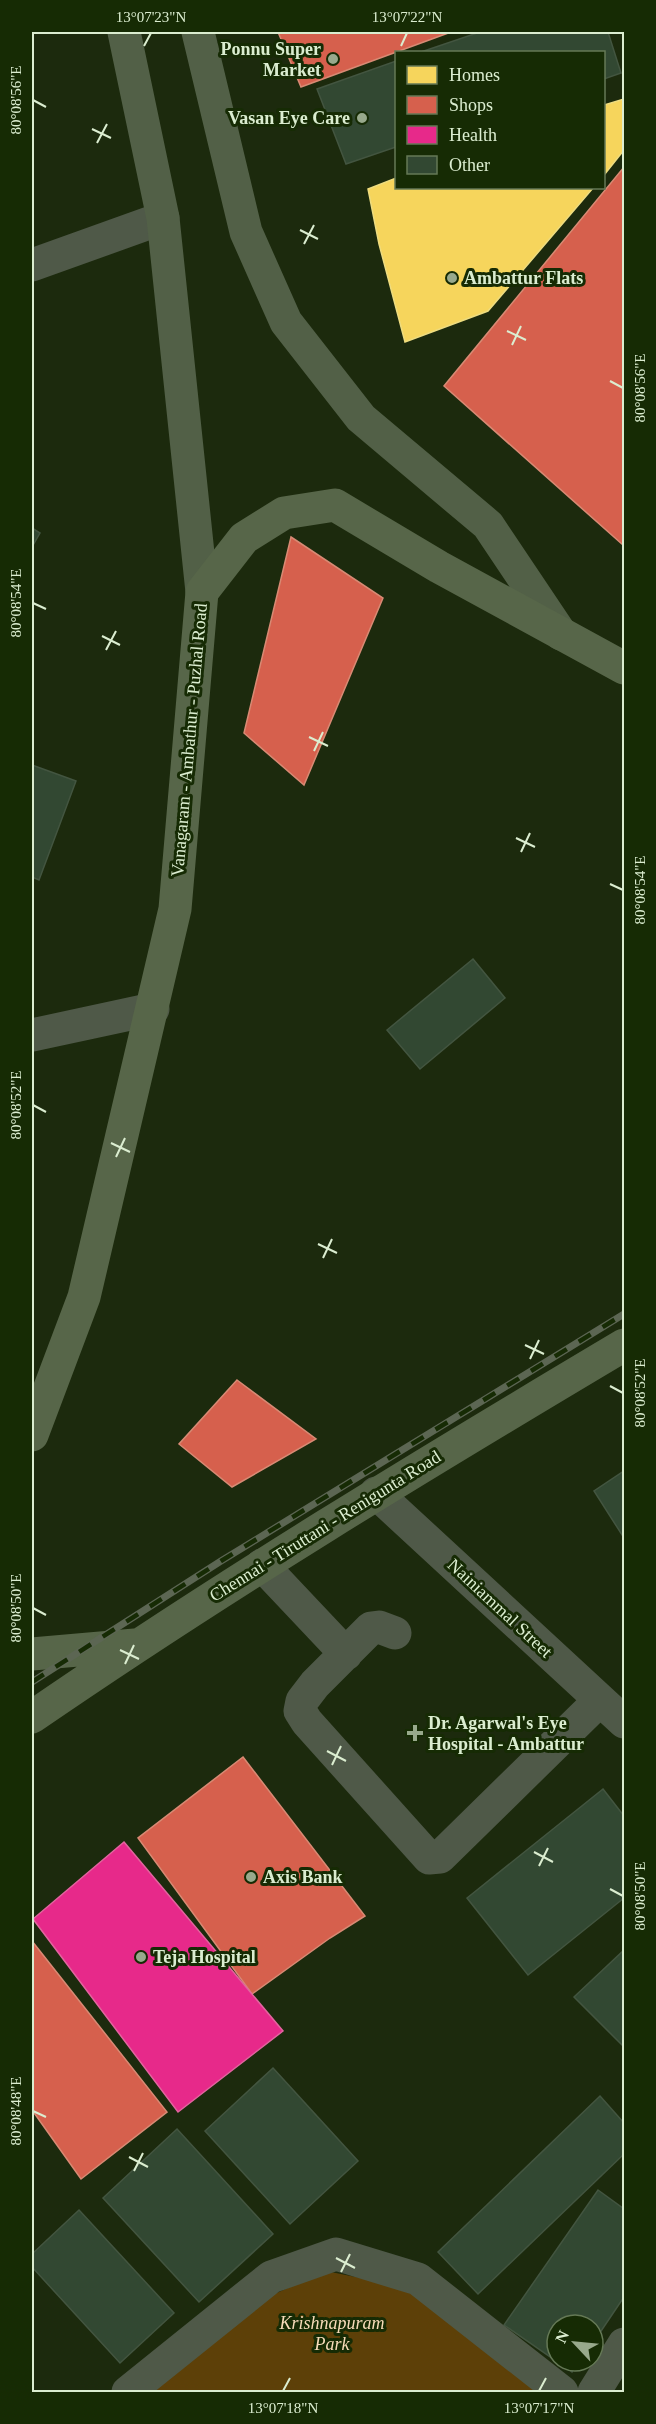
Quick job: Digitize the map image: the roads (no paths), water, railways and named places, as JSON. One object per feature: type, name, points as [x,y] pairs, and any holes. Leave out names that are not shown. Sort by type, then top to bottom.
[{"type":"highway","points":[[202,592],[244,538],[284,513],[335,505],[440,567],[624,668]]},
{"type":"highway","name":"Vanagaram - Ambathur - Puzhal Road","points":[[32,1435],[84,1297],[175,909],[202,592]]},
{"type":"highway","name":"Chennai - Tiruttani - Renigunta Road","points":[[32,1717],[137,1644],[375,1493],[624,1345]]},
{"type":"highway","points":[[32,1654],[137,1644]]},
{"type":"main road","name":"Vanagaram - Ambathur - Puzhal Road","points":[[124,32],[163,218],[202,592]]},
{"type":"main road","points":[[198,32],[246,232],[286,322],[361,418],[488,525],[561,634]]},
{"type":"street","points":[[32,265],[163,218]]},
{"type":"street","points":[[32,1035],[153,1009]]},
{"type":"street","name":"Nainiammal Street","points":[[375,1493],[624,1722]]},
{"type":"street","points":[[262,1565],[346,1654]]},
{"type":"street","points":[[395,1633],[379,1627],[371,1628],[302,1701],[300,1711],[307,1722],[429,1858],[440,1857],[600,1700]]},
{"type":"street","points":[[128,2392],[271,2277],[336,2254],[418,2279],[562,2392]]},
{"type":"street","points":[[594,2392],[624,2344]]},
{"type":"railway","points":[[32,1682],[221,1561],[624,1314]]},
{"type":"place","name":"Ponnu Super Market","points":[[333,59]]},
{"type":"place","name":"Vasan Eye Care","points":[[362,118]]},
{"type":"place","name":"Ambattur Flats","points":[[452,278]]},
{"type":"place","name":"Dr. Agarwal's Eye Hospital - Ambattur","points":[[415,1733]]},
{"type":"place","name":"Axis Bank","points":[[251,1877]]},
{"type":"place","name":"Teja Hospital","points":[[141,1957]]},
{"type":"park label","name":"Krishnapuram Park","points":[[332,2333]]}]
